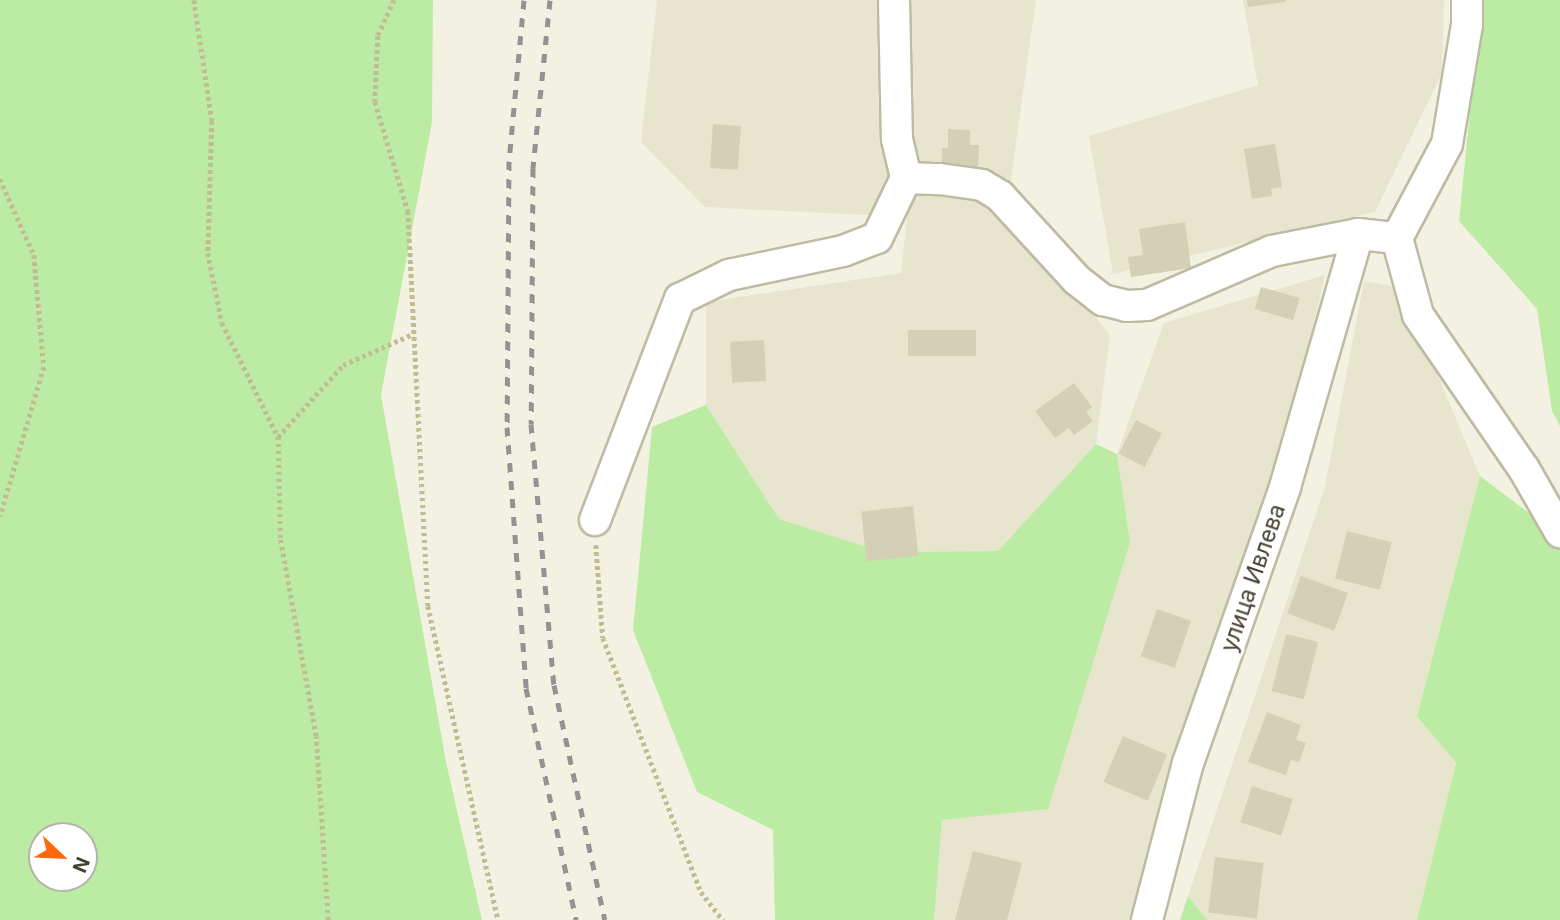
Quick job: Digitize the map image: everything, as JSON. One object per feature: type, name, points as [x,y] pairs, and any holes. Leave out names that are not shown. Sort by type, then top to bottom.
[{"type":"street","points":[[595,520],[680,299],[729,275],[843,251],[877,238],[905,178],[897,139],[894,0]]},
{"type":"street","points":[[1467,0],[1467,25],[1447,144],[1397,238],[1418,315],[1524,470],[1560,532]]},
{"type":"street","points":[[905,178],[940,179],[982,185],[1008,204],[1077,281],[1102,300],[1127,306],[1147,305],[1272,251],[1359,234],[1397,238]]},
{"type":"street","name":"улица Ивлева","points":[[1147,920],[1188,763],[1285,487],[1359,234]]},
{"type":"path","points":[[194,0],[212,121],[208,253],[222,323],[278,437],[280,538],[316,736],[328,920]]},
{"type":"path","points":[[394,0],[378,36],[375,102],[408,211],[428,606],[498,920]]},
{"type":"path","points":[[0,179],[34,255],[44,367],[0,517]]},
{"type":"path","points":[[278,437],[343,365],[414,334]]},
{"type":"path","points":[[595,520],[603,638],[701,892],[723,920]]},
{"type":"shaded area","points":[[657,0],[1036,0],[1007,207],[1110,335],[1096,444],[998,551],[883,552],[779,519],[706,405],[706,302],[901,273],[907,217],[705,207],[641,142]]},
{"type":"shaded area","points":[[1243,0],[1444,0],[1442,73],[1375,212],[1113,274],[1089,136],[1258,85]]},
{"type":"shaded area","points":[[1325,275],[1275,487],[1134,920],[934,920],[942,820],[1130,542],[1117,454],[1164,323]]},
{"type":"shaded area","points":[[1364,281],[1401,288],[1480,476],[1417,715],[1456,763],[1417,920],[1207,920],[1188,896],[1325,487]]},
{"type":"green space","points":[[0,0],[433,0],[432,122],[381,395],[446,762],[482,920],[0,920]]},
{"type":"green space","points":[[1481,0],[1560,0],[1560,426],[1552,411],[1537,309],[1459,221]]},
{"type":"green space","points":[[706,405],[779,519],[883,552],[998,551],[1096,444],[1117,454],[1130,542],[1048,809],[942,820],[934,920],[775,920],[773,830],[697,792],[633,630],[652,427]]},
{"type":"green space","points":[[1480,476],[1542,523],[1560,551],[1560,920],[1417,920],[1456,763],[1417,716]]},
{"type":"green space","points":[[1188,896],[1207,920],[1180,920]]},
{"type":"building","points":[[1247,0],[1286,0],[1286,2],[1248,7]]},
{"type":"building","points":[[713,124],[741,126],[738,170],[710,168]]},
{"type":"building","points":[[948,129],[970,130],[970,145],[979,145],[978,171],[942,170],[942,148],[948,148]]},
{"type":"building","points":[[1275,144],[1282,187],[1271,189],[1272,196],[1252,199],[1244,149]]},
{"type":"building","points":[[1185,222],[1191,268],[1131,277],[1128,257],[1143,255],[1139,229]]},
{"type":"building","points":[[1261,287],[1299,298],[1293,320],[1255,309]]},
{"type":"building","points":[[908,330],[976,330],[976,356],[908,356]]},
{"type":"building","points":[[764,340],[766,381],[732,383],[730,342]]},
{"type":"building","points":[[1074,383],[1092,407],[1086,412],[1093,421],[1074,435],[1069,428],[1055,438],[1035,411]]},
{"type":"building","points":[[1136,420],[1162,433],[1145,467],[1119,454]]},
{"type":"building","points":[[913,506],[918,556],[867,561],[861,511]]},
{"type":"building","points":[[1347,531],[1392,542],[1380,590],[1335,579]]},
{"type":"building","points":[[1301,576],[1348,593],[1334,631],[1287,614]]},
{"type":"building","points":[[1157,609],[1191,621],[1175,668],[1141,656]]},
{"type":"building","points":[[1286,634],[1318,642],[1304,699],[1272,691]]},
{"type":"building","points":[[1267,712],[1301,725],[1296,740],[1306,743],[1299,762],[1291,760],[1286,775],[1248,762]]},
{"type":"building","points":[[1123,736],[1167,755],[1148,801],[1103,782]]},
{"type":"building","points":[[1252,786],[1293,799],[1281,835],[1240,822]]},
{"type":"building","points":[[973,851],[1022,863],[1007,920],[955,920]]},
{"type":"building","points":[[1215,857],[1264,863],[1257,919],[1208,913]]},
{"type":"railway","points":[[524,0],[509,161],[507,427],[526,688],[576,920]]},
{"type":"railway","points":[[550,0],[533,168],[531,424],[554,685],[605,920]]}]
